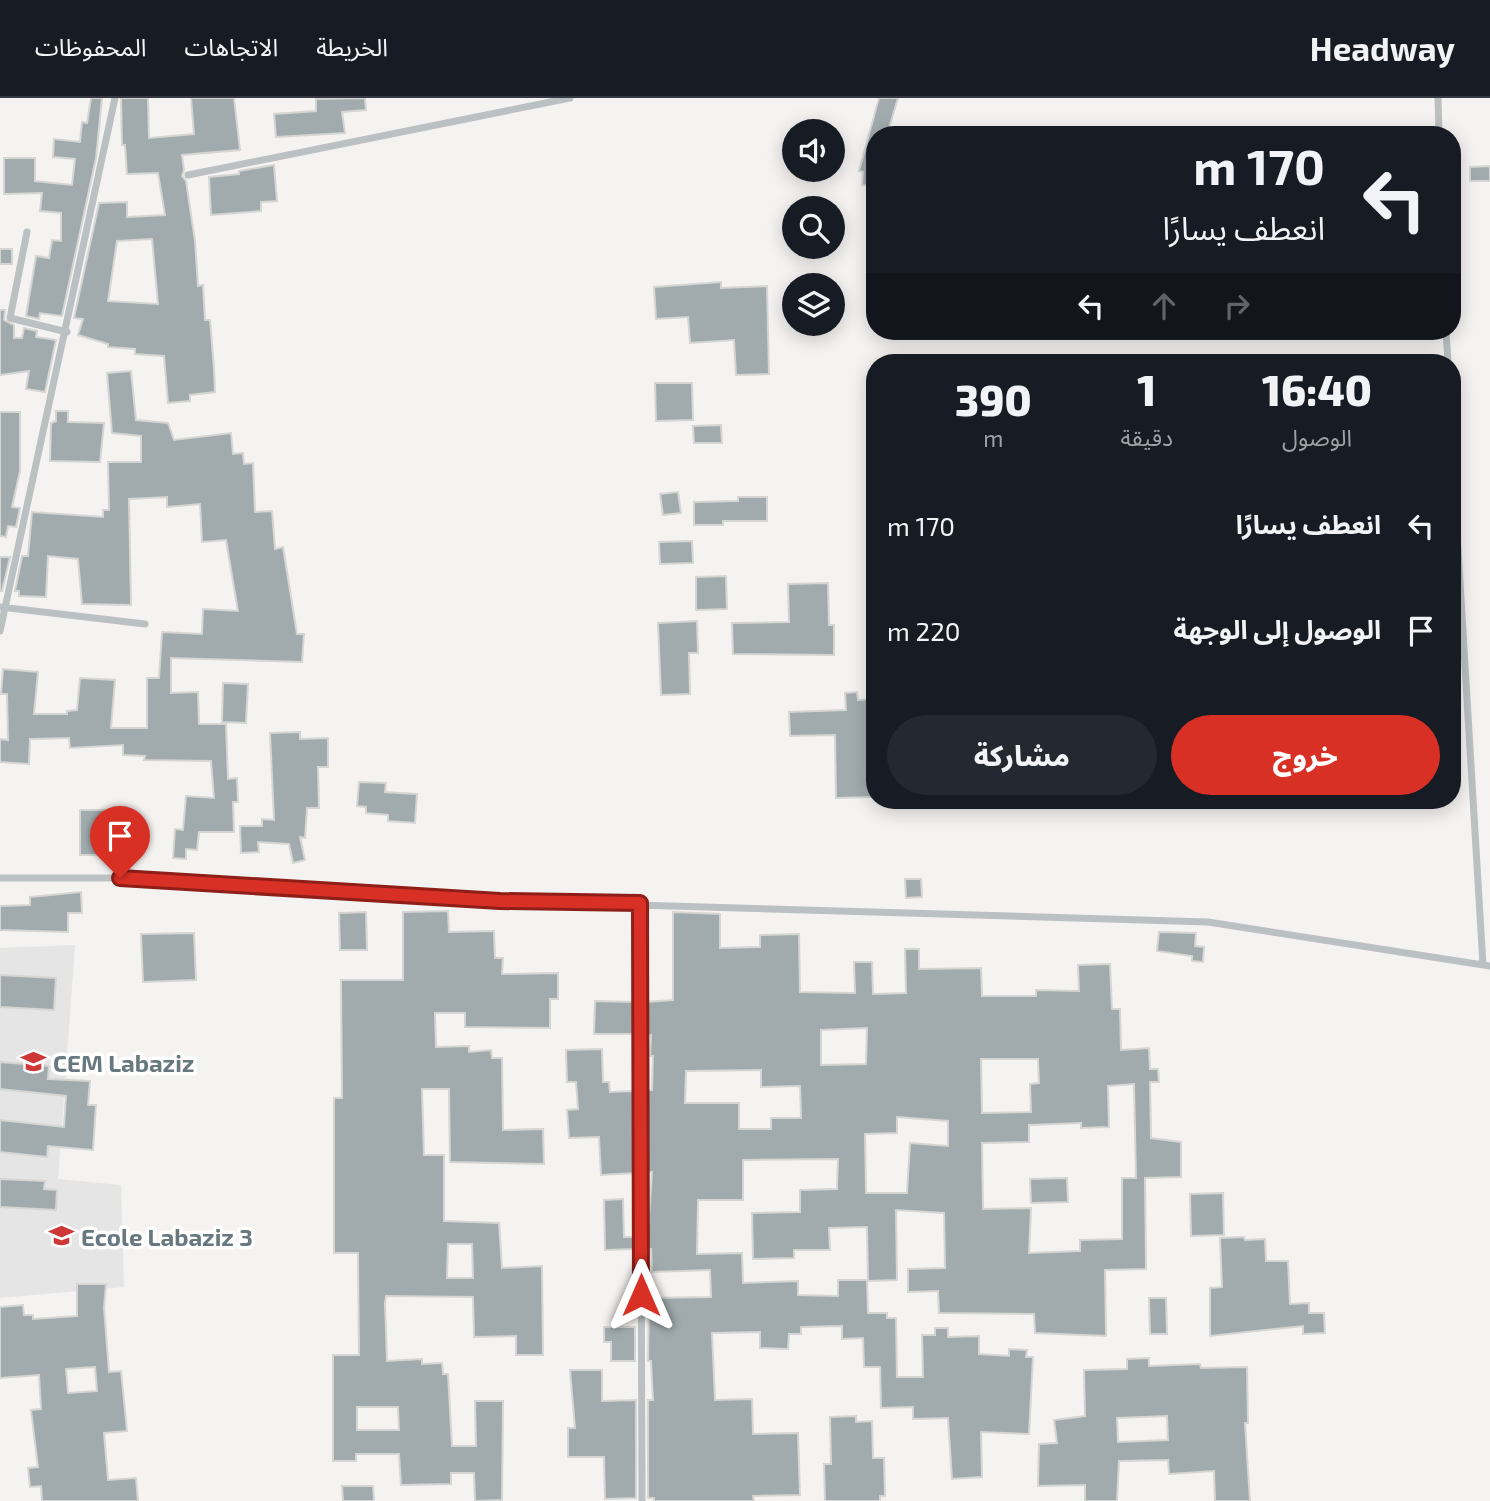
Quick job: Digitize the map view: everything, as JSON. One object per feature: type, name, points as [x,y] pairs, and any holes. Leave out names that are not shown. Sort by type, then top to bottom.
[{"type":"street","points":[[0,631],[3,607],[67,332],[115,98]]},
{"type":"street","points":[[188,175],[570,98]]},
{"type":"street","points":[[1438,98],[1439,126]]},
{"type":"street","points":[[27,232],[10,318],[67,332]]},
{"type":"street","points":[[0,878],[143,878],[500,901],[640,903],[751,909],[1208,922],[1486,965],[1461,586]]},
{"type":"street","points":[[3,607],[145,624]]},
{"type":"street","points":[[640,903],[642,1501]]},
{"type":"shaded area","points":[[75,945],[58,1179],[121,1185],[124,1287],[0,1298],[0,948]]},
{"type":"building","points":[[91,98],[102,98],[96,158],[62,316],[40,313],[39,319],[26,316],[36,256],[49,258],[52,240],[61,241],[61,213],[40,211],[42,193],[4,194],[4,158],[35,158],[35,181],[72,185],[75,159],[53,157],[54,139],[80,142],[82,122],[87,123]]},
{"type":"building","points":[[121,98],[148,98],[149,138],[194,134],[191,98],[234,98],[240,150],[182,155],[182,176],[186,181],[195,241],[198,286],[203,285],[205,320],[210,320],[215,392],[190,395],[190,401],[168,403],[164,356],[135,354],[135,349],[108,347],[108,344],[78,335],[83,319],[74,318],[99,203],[127,202],[127,217],[165,215],[158,173],[127,174],[125,145],[122,145]],"holes":[[[152,239],[158,304],[108,301],[117,241]]]},
{"type":"building","points":[[365,98],[366,110],[342,112],[345,133],[276,137],[274,114],[316,111],[316,99]]},
{"type":"building","points":[[879,98],[898,98],[890,126],[871,126]]},
{"type":"building","points":[[866,145],[866,185],[862,185],[863,172],[859,171]]},
{"type":"building","points":[[274,165],[277,201],[261,202],[261,211],[211,215],[209,177],[239,174],[239,171]]},
{"type":"building","points":[[1490,166],[1490,181],[1470,181],[1470,167]]},
{"type":"building","points":[[0,249],[12,249],[12,264],[0,264]]},
{"type":"building","points":[[721,282],[721,288],[767,286],[769,374],[736,375],[734,340],[690,343],[688,317],[656,319],[654,287]]},
{"type":"building","points":[[0,310],[5,310],[4,320],[14,325],[14,338],[22,338],[24,328],[37,331],[36,337],[56,340],[45,392],[26,389],[29,371],[0,375]]},
{"type":"building","points":[[131,371],[136,420],[168,423],[174,440],[231,433],[233,454],[243,453],[244,464],[253,463],[255,512],[272,511],[275,549],[283,547],[297,634],[304,634],[302,662],[171,658],[171,693],[198,692],[199,724],[226,724],[228,779],[237,778],[238,802],[233,802],[234,832],[199,832],[197,850],[186,849],[186,859],[173,858],[175,829],[183,830],[186,796],[214,798],[211,761],[144,760],[145,756],[123,755],[123,745],[70,748],[69,738],[30,739],[29,764],[0,762],[0,739],[8,740],[7,694],[1,694],[3,669],[38,672],[34,714],[67,714],[67,711],[77,710],[80,678],[115,680],[111,728],[147,728],[147,678],[159,678],[162,632],[202,634],[203,609],[238,611],[226,540],[202,542],[200,504],[167,507],[167,497],[129,499],[131,605],[82,604],[78,559],[48,556],[46,597],[19,596],[19,591],[15,591],[22,556],[28,556],[32,512],[103,517],[103,510],[109,510],[108,462],[141,462],[141,436],[112,433],[107,373]]},
{"type":"building","points":[[655,383],[692,383],[693,420],[656,421]]},
{"type":"building","points":[[56,411],[68,411],[68,422],[104,423],[100,462],[50,461],[51,423],[56,421]]},
{"type":"building","points":[[0,412],[20,412],[20,471],[12,507],[20,508],[16,527],[8,526],[6,537],[0,536]]},
{"type":"building","points":[[721,425],[722,443],[694,443],[693,426]]},
{"type":"building","points":[[678,492],[681,513],[663,515],[660,494]]},
{"type":"building","points":[[738,497],[767,497],[767,521],[723,521],[723,525],[694,525],[694,502],[738,501]]},
{"type":"building","points":[[692,541],[693,563],[660,564],[659,542]]},
{"type":"building","points":[[0,557],[10,557],[2,591],[0,591]]},
{"type":"building","points":[[726,576],[727,609],[696,610],[696,577]]},
{"type":"building","points":[[828,583],[829,625],[834,625],[834,655],[733,654],[732,623],[789,622],[788,584]]},
{"type":"building","points":[[697,621],[698,653],[689,653],[690,694],[661,695],[658,623]]},
{"type":"building","points":[[223,683],[248,684],[246,723],[222,722]]},
{"type":"building","points":[[857,692],[858,700],[866,700],[866,797],[836,798],[835,735],[790,736],[789,712],[846,710],[845,693]]},
{"type":"building","points":[[300,732],[300,739],[328,738],[328,767],[318,767],[319,808],[307,808],[305,838],[300,837],[305,860],[293,863],[289,844],[258,842],[259,852],[241,853],[240,826],[262,826],[262,819],[274,820],[270,733]]},
{"type":"building","points":[[359,782],[386,783],[385,792],[417,794],[415,823],[388,821],[388,815],[366,813],[366,807],[357,806]]},
{"type":"building","points":[[80,810],[104,810],[104,855],[80,855]]},
{"type":"building","points":[[905,879],[921,879],[922,897],[906,898]]},
{"type":"building","points":[[81,892],[82,913],[68,913],[68,932],[0,930],[0,906],[30,905],[30,897]]},
{"type":"building","points":[[448,911],[449,932],[494,931],[495,958],[503,958],[502,974],[558,973],[558,999],[550,999],[550,1028],[465,1027],[465,1013],[435,1013],[436,1047],[469,1046],[469,1052],[491,1050],[492,1058],[502,1058],[503,1130],[543,1129],[544,1164],[450,1162],[449,1089],[422,1089],[424,1155],[444,1155],[444,1221],[499,1223],[502,1268],[542,1266],[543,1355],[516,1355],[516,1336],[474,1337],[473,1297],[386,1296],[385,1303],[387,1361],[422,1359],[422,1364],[442,1363],[443,1374],[448,1374],[452,1446],[476,1446],[475,1401],[503,1401],[502,1500],[475,1501],[474,1473],[451,1473],[451,1484],[401,1485],[399,1454],[356,1454],[356,1461],[333,1461],[333,1355],[359,1355],[358,1253],[334,1253],[334,1098],[342,1098],[341,980],[403,980],[403,912]],"holes":[[[448,1244],[472,1244],[473,1278],[447,1278]],[[357,1407],[398,1407],[399,1430],[357,1430]]]},
{"type":"building","points":[[366,912],[367,950],[340,950],[339,913]]},
{"type":"building","points":[[673,912],[720,914],[720,948],[760,947],[760,935],[799,934],[800,992],[855,993],[854,962],[872,962],[873,994],[906,993],[905,949],[919,949],[919,969],[981,968],[982,996],[1036,996],[1036,990],[1079,991],[1078,965],[1110,964],[1112,1009],[1120,1009],[1121,1050],[1149,1048],[1150,1069],[1158,1069],[1159,1082],[1150,1082],[1151,1138],[1181,1142],[1181,1177],[1145,1178],[1146,1269],[1105,1270],[1106,1336],[1035,1333],[1034,1314],[939,1313],[938,1291],[908,1292],[908,1269],[945,1268],[944,1213],[896,1210],[897,1280],[868,1281],[867,1227],[829,1228],[830,1250],[794,1250],[794,1258],[753,1259],[752,1213],[800,1212],[800,1190],[837,1189],[838,1159],[743,1160],[743,1200],[698,1200],[697,1254],[742,1253],[743,1283],[798,1281],[798,1295],[838,1296],[838,1280],[867,1280],[868,1313],[887,1313],[887,1318],[896,1318],[897,1377],[923,1377],[922,1335],[935,1335],[935,1328],[948,1328],[948,1337],[979,1336],[979,1354],[1009,1356],[1009,1349],[1027,1350],[1026,1357],[1033,1357],[1029,1434],[981,1432],[982,1477],[952,1479],[948,1418],[913,1419],[913,1407],[881,1408],[880,1367],[864,1367],[863,1338],[842,1339],[842,1326],[801,1327],[801,1334],[789,1334],[788,1349],[760,1348],[760,1332],[712,1333],[715,1400],[752,1399],[753,1434],[798,1433],[800,1495],[753,1496],[754,1501],[654,1501],[654,1498],[648,1498],[648,1400],[653,1400],[651,1361],[648,1361],[649,1298],[711,1297],[710,1270],[652,1272],[651,1249],[647,1249],[652,1172],[647,1172],[647,1090],[652,1090],[653,1056],[650,1056],[651,1035],[647,1035],[646,1002],[673,1000]],"holes":[[[867,1028],[866,1064],[821,1065],[821,1030]],[[981,1059],[1038,1059],[1039,1083],[1030,1084],[1031,1112],[982,1113]],[[761,1070],[761,1087],[800,1086],[801,1118],[771,1118],[771,1129],[739,1129],[739,1103],[685,1103],[686,1071]],[[1134,1084],[1136,1178],[1122,1178],[1122,1239],[1080,1240],[1080,1251],[1029,1253],[1031,1208],[983,1209],[982,1143],[1029,1142],[1029,1125],[1081,1123],[1081,1128],[1109,1127],[1108,1086]],[[897,1117],[948,1121],[948,1146],[910,1143],[907,1193],[866,1193],[865,1134],[897,1133]]]},
{"type":"building","points":[[1159,932],[1196,933],[1195,946],[1204,947],[1203,962],[1192,961],[1192,956],[1157,951]]},
{"type":"building","points":[[194,933],[196,980],[143,982],[141,934]]},
{"type":"building","points":[[0,975],[56,978],[54,1010],[0,1007]]},
{"type":"building","points":[[595,1001],[634,1002],[634,1034],[594,1034]]},
{"type":"building","points":[[602,1049],[603,1082],[609,1082],[610,1092],[634,1091],[635,1173],[601,1175],[599,1137],[569,1138],[567,1110],[578,1109],[576,1082],[567,1082],[566,1050]]},
{"type":"building","points":[[0,1062],[49,1066],[48,1079],[90,1081],[88,1105],[96,1105],[93,1150],[48,1146],[47,1157],[0,1152],[0,1120],[64,1127],[66,1096],[0,1089]]},
{"type":"building","points":[[1067,1178],[1068,1202],[1031,1203],[1030,1179]]},
{"type":"building","points":[[0,1179],[45,1181],[44,1189],[57,1190],[56,1210],[0,1207]]},
{"type":"building","points":[[1223,1193],[1224,1235],[1191,1236],[1190,1194]]},
{"type":"building","points":[[623,1199],[624,1237],[635,1237],[635,1249],[605,1250],[604,1200]]},
{"type":"building","points":[[1244,1237],[1245,1240],[1265,1239],[1266,1261],[1288,1261],[1290,1304],[1309,1303],[1309,1313],[1324,1313],[1325,1333],[1303,1334],[1303,1326],[1210,1336],[1210,1288],[1222,1287],[1220,1238]]},
{"type":"building","points":[[77,1284],[106,1284],[104,1308],[109,1372],[121,1371],[127,1431],[104,1433],[108,1480],[136,1478],[138,1501],[42,1501],[41,1486],[30,1487],[28,1468],[38,1467],[31,1410],[41,1409],[39,1375],[0,1378],[0,1307],[23,1305],[24,1315],[33,1315],[33,1319],[77,1316]],"holes":[[[95,1367],[97,1391],[68,1393],[66,1369]]]},
{"type":"building","points":[[1149,1298],[1166,1298],[1167,1334],[1150,1334]]},
{"type":"building","points":[[604,1327],[635,1327],[635,1361],[611,1361],[611,1342],[604,1342]]},
{"type":"building","points":[[1149,1358],[1149,1366],[1200,1364],[1201,1368],[1247,1367],[1248,1423],[1245,1423],[1250,1501],[1215,1501],[1214,1471],[1169,1474],[1168,1460],[1119,1461],[1117,1501],[1085,1501],[1085,1485],[1038,1486],[1039,1444],[1057,1443],[1054,1420],[1085,1416],[1084,1370],[1127,1369],[1127,1359]],"holes":[[[1167,1416],[1168,1440],[1118,1442],[1117,1418]]]},
{"type":"building","points":[[570,1370],[602,1370],[602,1401],[636,1400],[636,1498],[605,1499],[604,1457],[568,1457],[568,1428],[575,1428]]},
{"type":"building","points":[[856,1416],[856,1422],[872,1421],[873,1458],[884,1458],[885,1496],[880,1496],[880,1501],[825,1501],[824,1464],[831,1464],[830,1417]]},
{"type":"building","points":[[342,1486],[373,1486],[374,1501],[343,1501]]},
{"type":"place","name":"CEM Labaziz","points":[[33,1062]]},
{"type":"place","name":"Ecole Labaziz 3","points":[[61,1236]]},
{"type":"route","points":[[120,878],[500,901],[640,903],[641,1295]]}]
